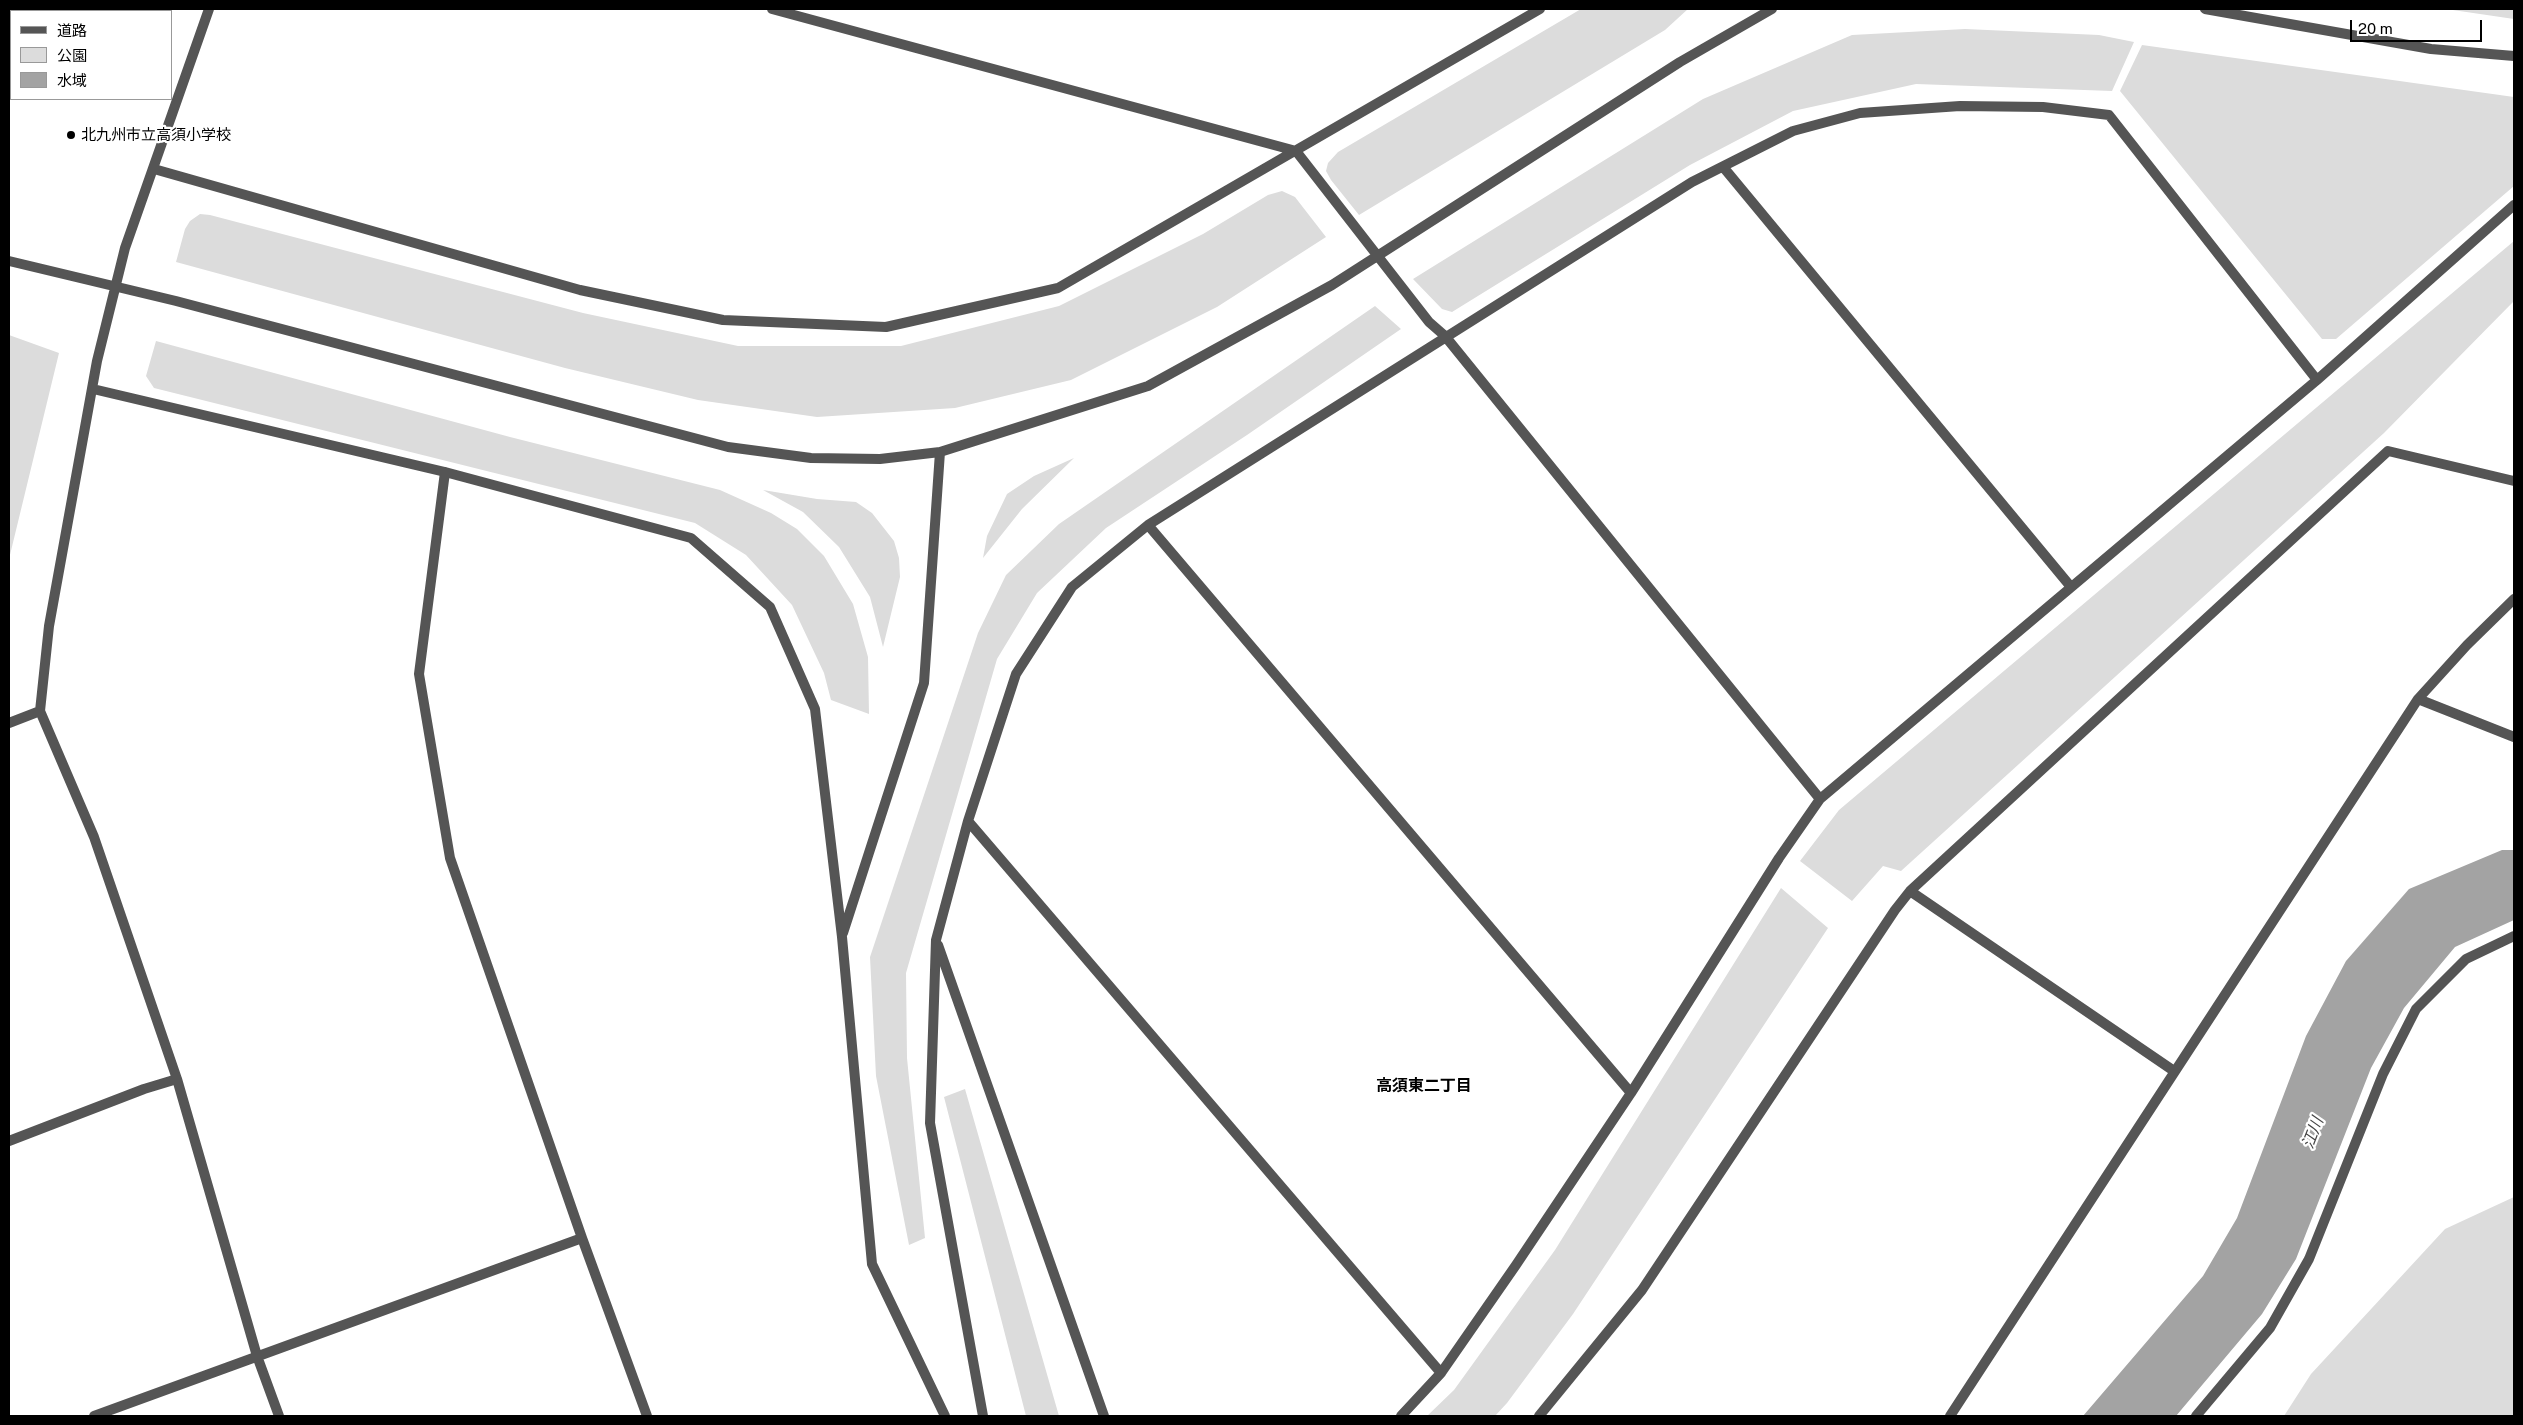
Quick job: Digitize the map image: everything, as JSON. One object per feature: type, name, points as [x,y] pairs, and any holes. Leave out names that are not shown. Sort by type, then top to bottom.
[{"type":"street","points":[[209,9],[125,248],[97,360],[49,626],[40,711],[94,837],[176,1079],[257,1356],[279,1416]]},
{"type":"street","points":[[772,9],[1296,151],[1343,214],[1429,322],[1445,336],[1820,799]]},
{"type":"street","points":[[154,169],[580,290],[722,320],[886,326],[1058,288],[1540,9]]},
{"type":"street","points":[[9,260],[176,302],[728,448],[821,458],[880,459],[940,452],[1148,386],[1332,285],[1680,62],[1772,9]]},
{"type":"street","points":[[2205,9],[2432,50],[2514,56]]},
{"type":"street","points":[[983,1416],[930,1124],[936,940],[968,821],[1016,674],[1072,587],[1148,525],[1692,182],[1724,168],[1793,131],[1860,114],[1969,106],[2043,107],[2109,115],[2316,380]]},
{"type":"street","points":[[1724,168],[2071,587]]},
{"type":"street","points":[[1401,1416],[1441,1373],[1630,1093],[1778,858],[1820,799],[2316,380],[2514,204]]},
{"type":"street","points":[[93,389],[445,472],[691,538],[770,607],[815,710],[842,937],[872,1264],[945,1416]]},
{"type":"street","points":[[1539,1416],[1642,1290],[1895,910],[1910,891],[2388,451],[2514,481]]},
{"type":"street","points":[[842,937],[924,683],[940,452]]},
{"type":"street","points":[[445,472],[419,674],[450,858],[582,1238],[647,1416]]},
{"type":"street","points":[[1148,525],[1630,1093]]},
{"type":"street","points":[[1950,1416],[2418,699],[2468,644],[2514,599]]},
{"type":"street","points":[[2418,699],[2514,737]]},
{"type":"street","points":[[9,723],[40,711]]},
{"type":"street","points":[[968,821],[1441,1373]]},
{"type":"street","points":[[1910,891],[2174,1071]]},
{"type":"street","points":[[2196,1416],[2270,1328],[2309,1259],[2383,1074],[2416,1009],[2466,959],[2514,936]]},
{"type":"street","points":[[936,940],[1104,1416]]},
{"type":"street","points":[[9,1141],[144,1089],[176,1079]]},
{"type":"street","points":[[94,1416],[582,1238]]},
{"type":"green space","points":[[1581,9],[1688,9],[1665,30],[1359,215],[1331,180],[1326,171],[1328,163],[1338,152]]},
{"type":"green space","points":[[2446,9],[2514,9],[2514,19]]},
{"type":"green space","points":[[1965,29],[2099,35],[2134,42],[2112,91],[1916,84],[1793,111],[1690,165],[1452,312],[1442,309],[1413,279],[1703,99],[1852,35]]},
{"type":"green space","points":[[2142,45],[2514,97],[2514,186],[2336,339],[2322,339],[2120,91]]},
{"type":"green space","points":[[1282,191],[1295,197],[1326,237],[1217,307],[1071,380],[955,408],[817,417],[698,400],[565,368],[176,262],[185,229],[190,221],[200,214],[210,215],[583,313],[738,346],[901,346],[1059,306],[1203,234],[1268,195]]},
{"type":"green space","points":[[2514,241],[2514,301],[2384,433],[1901,871],[1883,866],[1852,901],[1800,861],[1839,810]]},
{"type":"green space","points":[[1375,306],[1401,329],[1247,435],[1106,528],[1037,593],[997,659],[906,973],[907,1058],[925,1238],[909,1245],[876,1076],[870,957],[978,633],[1006,575],[1059,524]]},
{"type":"green space","points":[[9,335],[59,353],[9,559]]},
{"type":"green space","points":[[156,341],[510,437],[720,490],[771,513],[797,529],[824,556],[853,604],[868,657],[869,714],[831,700],[824,673],[792,605],[746,555],[695,523],[154,388],[146,376]]},
{"type":"green space","points":[[1074,458],[1022,509],[983,558],[987,536],[1007,494],[1034,476]]},
{"type":"green space","points":[[763,490],[817,499],[856,502],[872,513],[894,541],[899,558],[900,577],[883,647],[870,597],[839,547],[803,512]]},
{"type":"green space","points":[[1781,888],[1828,928],[1573,1314],[1507,1403],[1495,1416],[1427,1416],[1454,1390],[1555,1250]]},
{"type":"green space","points":[[965,1089],[1059,1416],[1026,1416],[944,1097]]},
{"type":"green space","points":[[2514,1197],[2514,1416],[2284,1416],[2311,1374],[2445,1229]]},
{"type":"water","name":"江川","points":[[2502,850],[2514,850],[2514,920],[2455,947],[2404,1008],[2371,1068],[2296,1259],[2262,1314],[2176,1416],[2083,1416],[2203,1276],[2237,1218],[2306,1036],[2346,961],[2409,889]]},
{"type":"place","name":"北九州市立高須小学校","points":[[71,135]]},
{"type":"district","name":"高須東二丁目","points":[[1424,1086]]}]
